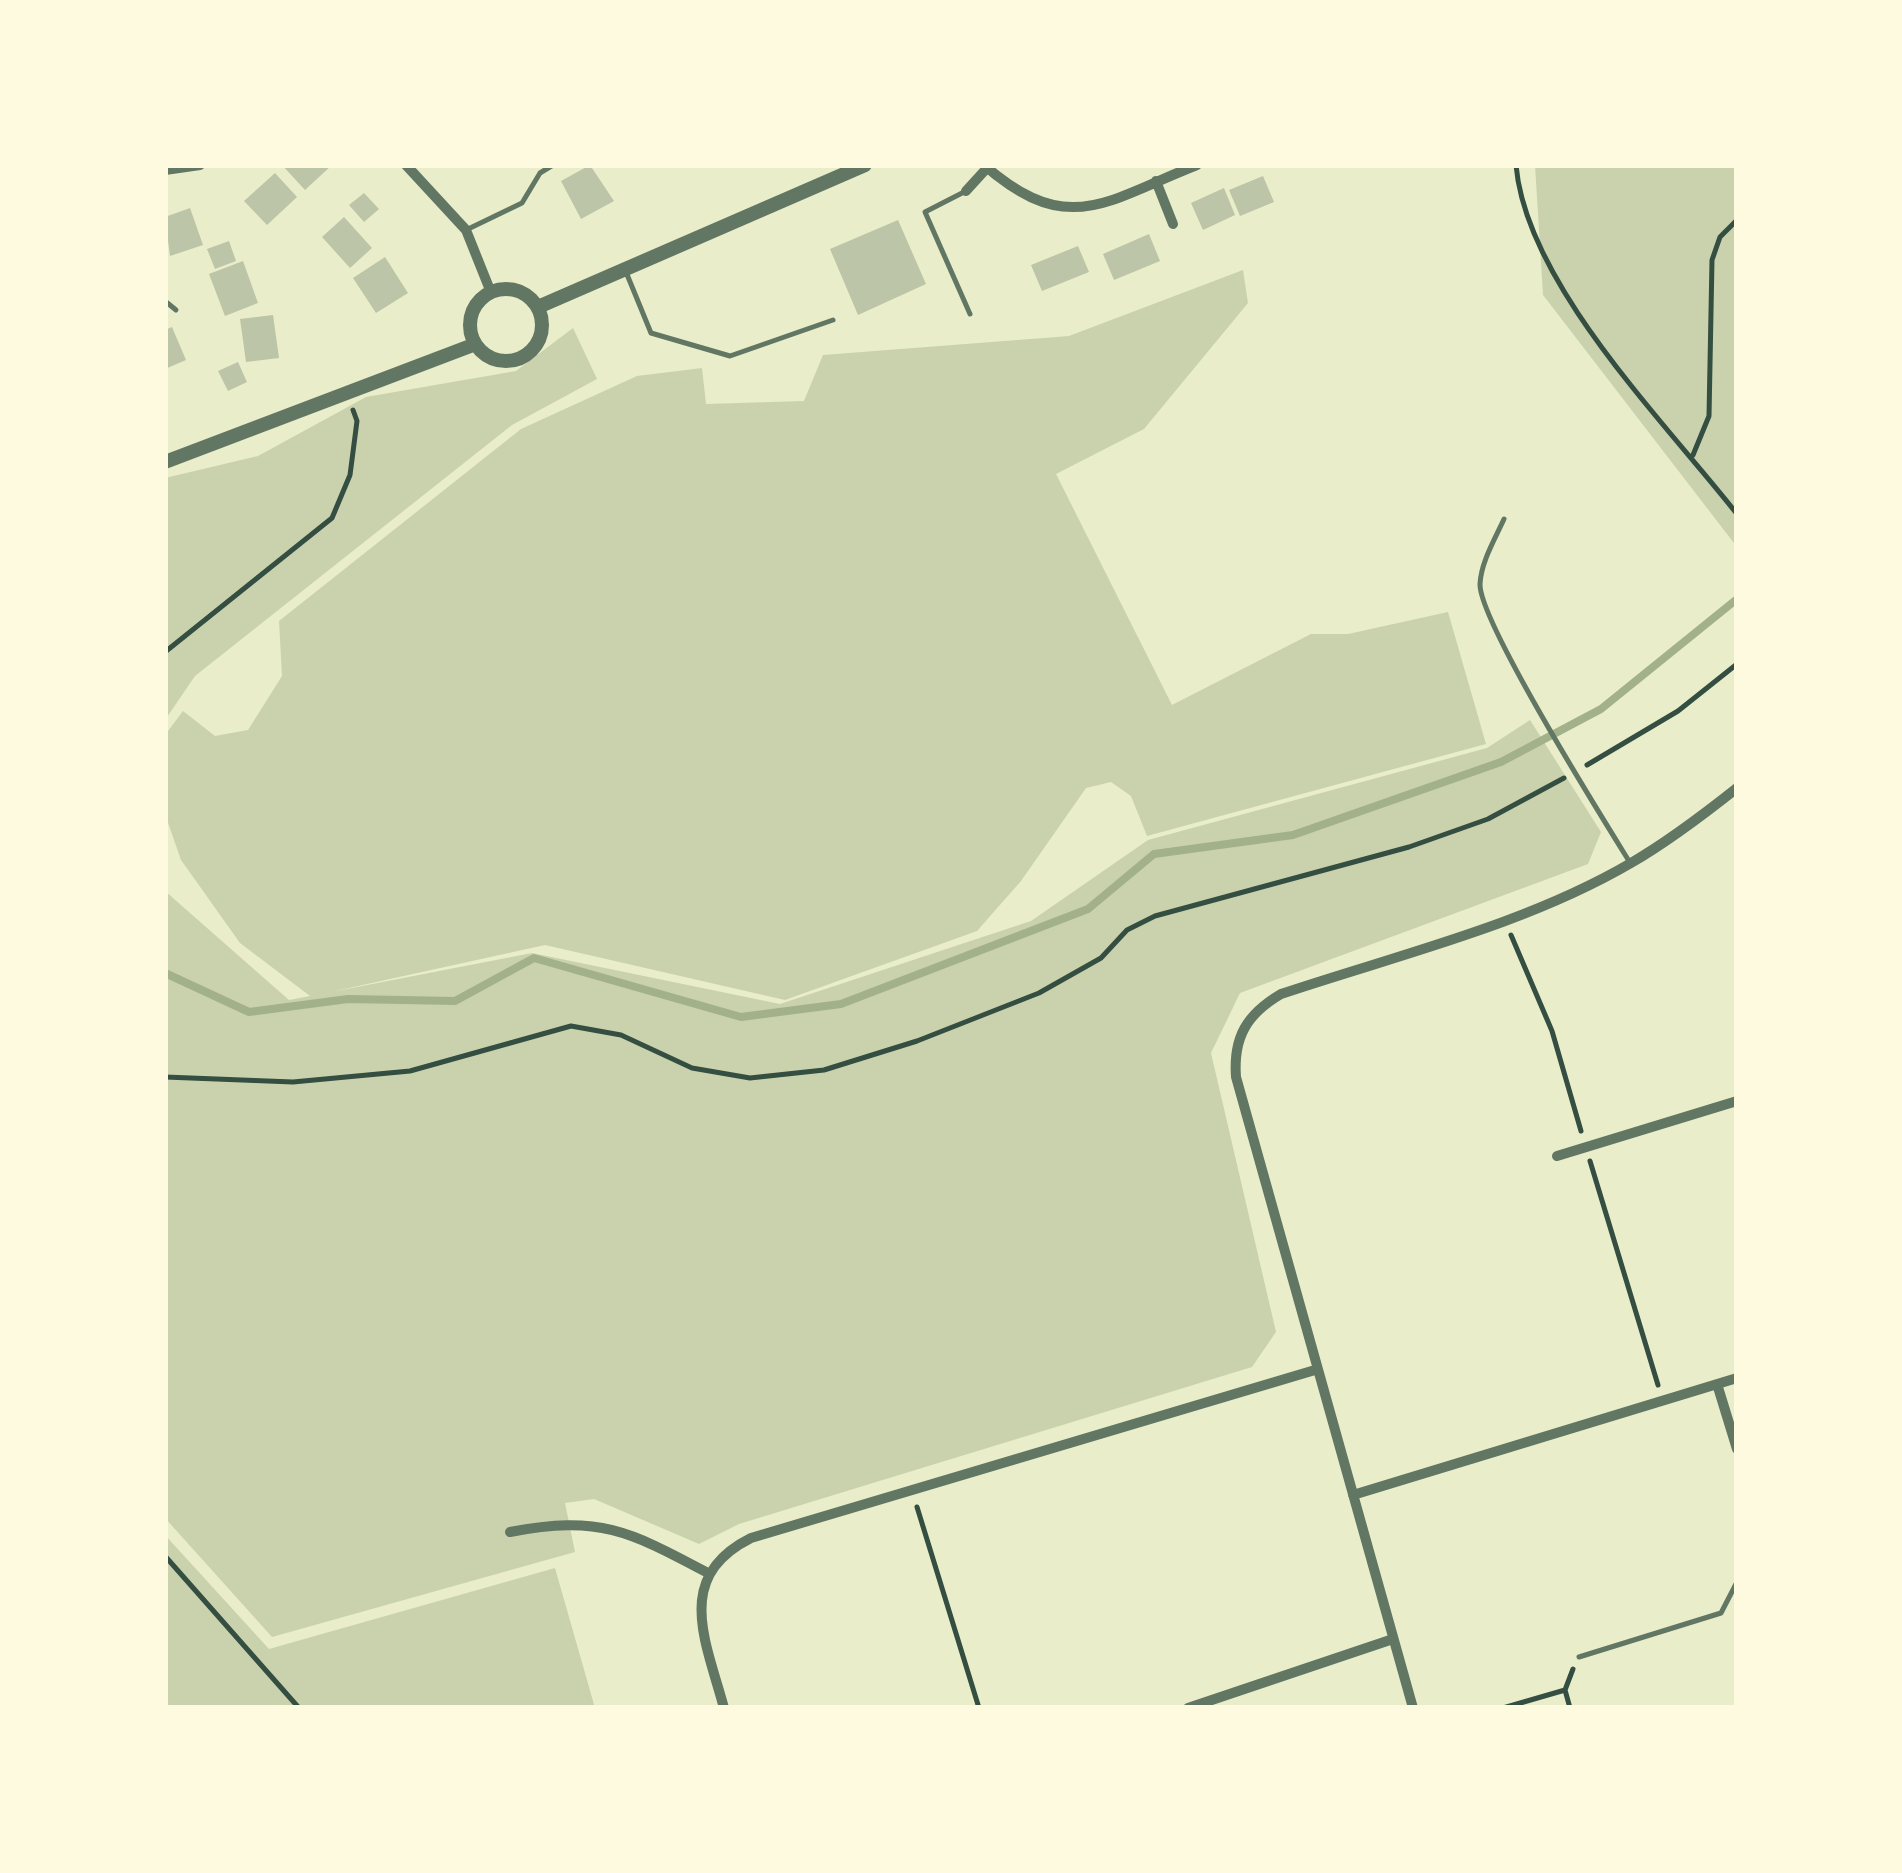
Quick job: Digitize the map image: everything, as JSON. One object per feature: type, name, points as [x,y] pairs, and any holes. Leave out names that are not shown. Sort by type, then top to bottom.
[{"type":"street","points":[[165,170],[200,165]]},
{"type":"street","points":[[406,165],[466,230],[490,290]]},
{"type":"street","points":[[538,308],[865,165]]},
{"type":"street","points":[[966,191],[985,167],[1058,209],[1094,206],[1197,165]]},
{"type":"street","points":[[1156,181],[1173,224]]},
{"type":"street","points":[[520,289],[538,308],[542,339],[522,360],[492,361],[473,345],[470,312],[490,290],[520,289]]},
{"type":"street","points":[[165,462],[473,345]]},
{"type":"street","points":[[1413,1708],[1315,1370],[1236,1077],[1234,1049],[1260,1006],[1281,994],[1544,905],[1631,863],[1737,788]]},
{"type":"street","points":[[1557,1156],[1737,1101]]},
{"type":"street","points":[[724,1708],[700,1596],[708,1573],[726,1550],[751,1538],[1315,1370]]},
{"type":"street","points":[[1353,1495],[1737,1378]]},
{"type":"street","points":[[1716,1384],[1737,1449]]},
{"type":"street","points":[[510,1532],[555,1524],[593,1524],[627,1532],[708,1573]]},
{"type":"street","points":[[1188,1708],[1394,1639]]},
{"type":"lane","points":[[466,230],[522,204],[540,174],[553,165]]},
{"type":"lane","points":[[966,191],[925,212],[970,314]]},
{"type":"lane","points":[[625,271],[652,333],[730,356],[833,320]]},
{"type":"lane","points":[[165,301],[176,310]]},
{"type":"lane","points":[[1504,519],[1480,586],[1536,707],[1631,863]]},
{"type":"lane","points":[[1579,1657],[1721,1613],[1737,1582]]},
{"type":"path","points":[[1516,165],[1528,224],[1550,274],[1737,514]]},
{"type":"path","points":[[1692,456],[1709,416],[1712,260],[1720,237],[1737,220]]},
{"type":"path","points":[[165,652],[332,518],[350,475],[357,422],[345,392]]},
{"type":"path","points":[[165,1077],[292,1082],[410,1071],[571,1026],[620,1035],[692,1068],[750,1078],[824,1070],[916,1041],[1038,994],[1101,958],[1127,930],[1155,916],[1409,847],[1488,819],[1678,711],[1737,664]]},
{"type":"path","points":[[912,1490],[979,1708]]},
{"type":"path","points":[[165,1556],[299,1708]]},
{"type":"path","points":[[1570,1708],[1564,1690],[1579,1657]]},
{"type":"path","points":[[1502,1708],[1564,1690]]},
{"type":"green space","points":[[1535,165],[1737,165],[1737,547],[1543,295]]},
{"type":"green space","points":[[1243,270],[1248,303],[1144,429],[1056,474],[1172,705],[1311,634],[1348,634],[1448,612],[1486,744],[1147,836],[1131,796],[1111,782],[1086,788],[1021,881],[977,931],[785,1000],[545,945],[331,992],[532,953],[780,1004],[1031,921],[1148,840],[1487,748],[1530,720],[1601,832],[1588,864],[1240,993],[1211,1053],[1276,1332],[1252,1367],[739,1524],[699,1544],[594,1499],[565,1503],[575,1552],[272,1637],[165,1518],[165,891],[289,1000],[310,996],[240,943],[181,860],[165,814],[165,735],[183,711],[215,736],[248,730],[282,676],[279,621],[521,429],[637,376],[702,368],[706,404],[804,401],[823,355],[1069,336]]},
{"type":"green space","points":[[573,328],[597,379],[512,425],[195,676],[165,720],[165,478],[258,456],[366,397],[516,371]]},
{"type":"green space","points":[[165,1535],[269,1649],[555,1568],[595,1708],[165,1708]]},
{"type":"building","points":[[282,165],[332,165],[305,190]]},
{"type":"building","points":[[590,165],[614,201],[581,219],[561,181]]},
{"type":"building","points":[[275,173],[297,197],[267,225],[244,201]]},
{"type":"building","points":[[1263,176],[1274,202],[1240,216],[1229,190]]},
{"type":"building","points":[[1224,188],[1235,215],[1203,230],[1191,203]]},
{"type":"building","points":[[364,193],[379,209],[364,222],[349,205]]},
{"type":"building","points":[[190,208],[203,245],[170,256],[165,217]]},
{"type":"building","points":[[344,217],[372,248],[350,268],[322,237]]},
{"type":"building","points":[[898,220],[926,284],[858,315],[830,249]]},
{"type":"building","points":[[1149,234],[1160,261],[1114,280],[1103,254]]},
{"type":"building","points":[[229,241],[236,261],[215,269],[207,249]]},
{"type":"building","points":[[1078,246],[1089,272],[1042,291],[1031,265]]},
{"type":"building","points":[[385,257],[408,293],[376,313],[353,278]]},
{"type":"building","points":[[243,261],[258,303],[225,316],[209,274]]},
{"type":"building","points":[[273,315],[279,358],[246,362],[240,319]]},
{"type":"building","points":[[172,327],[186,360],[165,369],[165,330]]},
{"type":"building","points":[[238,362],[247,382],[228,391],[218,371]]},
{"type":"waterway","points":[[165,973],[249,1012],[348,999],[455,1001],[534,958],[741,1017],[841,1004],[1088,909],[1154,854],[1293,835],[1501,762],[1601,709],[1737,599]]}]
